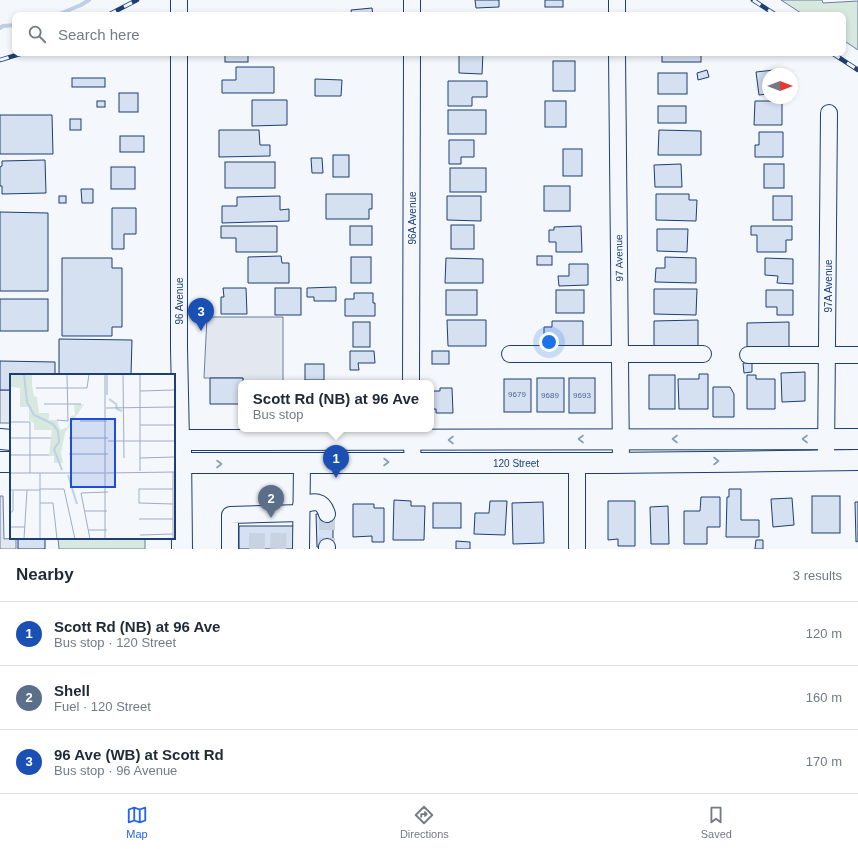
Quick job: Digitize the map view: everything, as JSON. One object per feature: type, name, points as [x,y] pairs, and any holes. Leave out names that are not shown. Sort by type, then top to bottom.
[{"type":"main road","points":[[177,440],[412,434],[620,439],[858,439]]},
{"type":"main road","points":[[0,439],[10,440]]},
{"type":"main road","name":"96 Avenue","points":[[177,440],[182,549]]},
{"type":"main road","name":"120 Street","points":[[177,463],[577,463],[858,460]]},
{"type":"street","points":[[179,0],[179,12]]},
{"type":"street","points":[[412,0],[412,12]]},
{"type":"street","points":[[616,0],[617,12]]},
{"type":"street","name":"96 Avenue","points":[[177,440],[179,348],[179,56]]},
{"type":"street","name":"96A Avenue","points":[[412,56],[412,380]]},
{"type":"street","name":"97 Avenue","points":[[617,56],[620,462]]},
{"type":"street","name":"97A Avenue","points":[[826,460],[829,113]]},
{"type":"street","points":[[510,354],[703,354]]},
{"type":"street","points":[[748,355],[858,354]]},
{"type":"street","points":[[412,434],[413,462]]},
{"type":"street","points":[[577,463],[577,549]]},
{"type":"street","points":[[301,549],[302,464]]},
{"type":"street","points":[[230,549],[230,515],[257,520],[279,520],[314,502],[325,507],[327,514]]},
{"type":"shaded area","points":[[781,0],[822,0],[823,3],[858,1],[858,50],[846,42],[846,12],[799,12]]},
{"type":"shaded area","points":[[207,317],[283,317],[283,380],[204,378]]},
{"type":"shaded area","points":[[0,390],[10,390],[10,423],[0,423]]},
{"type":"shaded area","points":[[0,496],[3,496],[4,539],[16,539],[16,549],[0,549]]},
{"type":"shaded area","points":[[58,539],[145,539],[145,549],[59,549]]},
{"type":"building","points":[[475,0],[499,0],[499,7],[476,8]]},
{"type":"building","points":[[545,0],[563,0],[563,7],[545,7]]},
{"type":"building","points":[[372,8],[373,12],[351,12],[351,10]]},
{"type":"building","points":[[225,56],[248,56],[248,62],[225,62]]},
{"type":"building","points":[[459,56],[483,56],[482,74],[459,73]]},
{"type":"building","points":[[662,56],[701,56],[701,62],[662,62]]},
{"type":"building","points":[[553,61],[575,61],[575,91],[553,91]]},
{"type":"building","points":[[236,67],[274,67],[274,93],[222,93],[222,80],[236,80]]},
{"type":"building","points":[[707,70],[709,77],[698,80],[697,73]]},
{"type":"building","points":[[762,71],[762,95],[759,95],[756,72]]},
{"type":"building","points":[[658,73],[687,73],[687,94],[658,94]]},
{"type":"building","points":[[72,78],[105,78],[105,87],[72,87]]},
{"type":"building","points":[[315,79],[342,80],[341,96],[315,96]]},
{"type":"building","points":[[448,81],[487,81],[487,97],[472,97],[472,106],[448,106]]},
{"type":"building","points":[[119,93],[138,93],[138,112],[119,112]]},
{"type":"building","points":[[252,100],[287,100],[287,125],[252,126]]},
{"type":"building","points":[[97,101],[105,101],[105,107],[97,107]]},
{"type":"building","points":[[545,101],[566,101],[566,127],[545,127]]},
{"type":"building","points":[[755,101],[762,101],[762,104],[782,104],[782,125],[754,125]]},
{"type":"building","points":[[658,106],[686,106],[686,123],[658,123]]},
{"type":"building","points":[[448,110],[486,110],[486,134],[448,134]]},
{"type":"building","points":[[0,115],[52,115],[53,154],[0,154]]},
{"type":"building","points":[[70,119],[81,119],[81,130],[70,130]]},
{"type":"building","points":[[219,130],[259,130],[260,145],[270,145],[270,156],[219,157]]},
{"type":"building","points":[[659,130],[701,131],[701,155],[658,155]]},
{"type":"building","points":[[759,132],[783,132],[783,157],[755,157],[755,145],[759,145]]},
{"type":"building","points":[[120,136],[144,136],[144,152],[120,152]]},
{"type":"building","points":[[449,140],[474,140],[474,157],[461,157],[461,164],[449,164]]},
{"type":"building","points":[[563,149],[582,149],[582,176],[563,176]]},
{"type":"building","points":[[333,155],[349,155],[349,177],[333,177]]},
{"type":"building","points":[[311,158],[322,158],[323,173],[312,173]]},
{"type":"building","points":[[45,160],[46,193],[2,194],[2,186],[0,186],[0,167],[2,166],[2,161]]},
{"type":"building","points":[[225,162],[275,162],[275,188],[225,188]]},
{"type":"building","points":[[681,164],[682,187],[655,187],[654,165]]},
{"type":"building","points":[[764,164],[784,164],[784,188],[764,188]]},
{"type":"building","points":[[111,167],[135,167],[135,189],[111,189]]},
{"type":"building","points":[[450,168],[486,168],[486,192],[450,192]]},
{"type":"building","points":[[544,186],[570,186],[570,211],[544,211]]},
{"type":"building","points":[[81,189],[93,189],[93,203],[82,203]]},
{"type":"building","points":[[326,194],[372,194],[372,209],[369,209],[369,219],[326,219]]},
{"type":"building","points":[[656,194],[689,194],[689,200],[697,200],[696,221],[656,220]]},
{"type":"building","points":[[59,196],[66,196],[66,203],[59,203]]},
{"type":"building","points":[[280,196],[280,210],[289,209],[289,221],[222,223],[222,206],[237,206],[237,197]]},
{"type":"building","points":[[447,196],[481,196],[481,221],[447,220]]},
{"type":"building","points":[[773,196],[792,196],[792,220],[773,220]]},
{"type":"building","points":[[112,208],[136,208],[136,234],[124,234],[124,249],[112,249]]},
{"type":"building","points":[[0,212],[48,213],[48,291],[0,291]]},
{"type":"building","points":[[451,225],[474,225],[474,249],[451,249]]},
{"type":"building","points":[[221,226],[277,226],[277,252],[236,252],[236,238],[221,238]]},
{"type":"building","points":[[350,226],[372,226],[372,245],[350,245]]},
{"type":"building","points":[[581,226],[582,252],[556,252],[556,242],[549,242],[549,230],[554,230],[554,227]]},
{"type":"building","points":[[751,226],[792,226],[792,240],[786,240],[786,252],[757,252],[757,235],[751,235]]},
{"type":"building","points":[[657,229],[688,229],[687,252],[657,251]]},
{"type":"building","points":[[281,256],[282,263],[289,263],[289,283],[248,283],[248,257]]},
{"type":"building","points":[[537,256],[552,256],[552,265],[537,265]]},
{"type":"building","points":[[351,257],[371,257],[371,283],[351,283]]},
{"type":"building","points":[[665,257],[696,258],[696,283],[655,282],[656,268],[665,268]]},
{"type":"building","points":[[62,258],[112,258],[112,268],[122,268],[122,327],[112,327],[112,336],[62,336]]},
{"type":"building","points":[[446,258],[483,259],[483,283],[445,283]]},
{"type":"building","points":[[765,258],[793,259],[793,284],[777,283],[778,276],[765,275]]},
{"type":"building","points":[[569,264],[588,264],[588,285],[559,286],[558,276],[569,276]]},
{"type":"building","points":[[336,287],[336,301],[314,301],[314,297],[307,297],[307,288]]},
{"type":"building","points":[[223,288],[246,288],[247,314],[221,314],[221,297],[224,297]]},
{"type":"building","points":[[275,288],[301,288],[301,315],[275,315]]},
{"type":"building","points":[[654,289],[697,289],[696,315],[654,314]]},
{"type":"building","points":[[446,290],[477,290],[477,315],[446,315]]},
{"type":"building","points":[[556,290],[584,290],[584,313],[556,313]]},
{"type":"building","points":[[766,290],[793,290],[793,315],[777,315],[777,307],[766,307]]},
{"type":"building","points":[[354,293],[373,293],[375,316],[345,316],[345,299],[354,299]]},
{"type":"building","points":[[0,299],[48,299],[48,331],[0,331]]},
{"type":"building","points":[[447,320],[486,320],[486,346],[448,346]]},
{"type":"building","points":[[698,320],[698,347],[654,348],[654,321]]},
{"type":"building","points":[[552,321],[583,321],[583,347],[544,347],[544,327],[552,327]]},
{"type":"building","points":[[353,322],[370,322],[370,347],[353,347]]},
{"type":"building","points":[[789,322],[789,348],[747,348],[747,323]]},
{"type":"building","points":[[59,339],[132,340],[131,374],[59,374]]},
{"type":"building","points":[[350,351],[374,351],[375,363],[358,363],[359,370],[350,370]]},
{"type":"building","points":[[432,351],[449,351],[449,364],[432,364]]},
{"type":"building","points":[[0,361],[55,362],[55,374],[10,374],[10,390],[0,390]]},
{"type":"building","points":[[743,363],[752,363],[752,372],[744,373]]},
{"type":"building","points":[[305,364],[324,364],[324,380],[305,380]]},
{"type":"building","points":[[805,372],[805,401],[782,402],[781,373]]},
{"type":"building","points":[[699,374],[708,374],[708,409],[679,409],[678,379],[699,379]]},
{"type":"building","points":[[649,375],[675,375],[675,409],[649,409]]},
{"type":"building","points":[[747,375],[756,375],[756,379],[775,379],[775,409],[747,409]]},
{"type":"building","points":[[210,378],[243,378],[243,380],[238,380],[238,404],[210,404]]},
{"type":"building","points":[[537,378],[564,378],[564,412],[537,412]]},
{"type":"building","points":[[569,378],[595,378],[595,413],[569,413]]},
{"type":"building","points":[[504,379],[531,379],[531,412],[504,412]]},
{"type":"building","points":[[713,387],[730,387],[734,394],[734,417],[713,417]]},
{"type":"building","points":[[440,388],[452,388],[453,413],[436,413],[436,409],[434,409],[434,391],[440,391]]},
{"type":"building","points":[[729,489],[741,489],[741,520],[759,520],[759,537],[726,537],[727,497],[729,497]]},
{"type":"building","points":[[812,496],[840,496],[840,533],[812,533]]},
{"type":"building","points":[[701,497],[720,497],[720,527],[707,527],[707,544],[684,544],[684,511],[700,511]]},
{"type":"building","points":[[792,498],[794,525],[773,527],[771,499]]},
{"type":"building","points":[[394,500],[411,501],[411,506],[425,506],[424,540],[393,540]]},
{"type":"building","points":[[490,501],[507,501],[505,535],[474,534],[475,513],[489,513]]},
{"type":"building","points":[[608,501],[635,501],[635,546],[618,546],[618,539],[608,540]]},
{"type":"building","points":[[543,502],[544,543],[513,544],[512,503]]},
{"type":"building","points":[[855,502],[858,502],[858,541],[856,542]]},
{"type":"building","points":[[433,503],[461,503],[461,528],[433,528]]},
{"type":"building","points":[[353,504],[374,504],[374,508],[384,508],[384,542],[372,542],[372,536],[353,537]]},
{"type":"building","points":[[668,506],[669,544],[651,544],[650,507]]},
{"type":"building","points":[[316,514],[333,514],[333,548],[317,547]]},
{"type":"building","points":[[239,526],[296,526],[296,549],[239,549]]},
{"type":"building","points":[[18,539],[45,539],[45,549],[18,549]]},
{"type":"building","points":[[756,540],[763,540],[763,549],[755,549]]},
{"type":"building","points":[[456,541],[470,542],[470,549],[456,549]]},
{"type":"waterway","points":[[64,12],[89,0]]},
{"type":"waterway","points":[[0,28],[3,26],[12,25]]},
{"type":"tunnel","points":[[327,514],[327,547]]},
{"type":"tunnel","points":[[257,526],[257,549]]},
{"type":"tunnel","points":[[278,549],[279,526]]},
{"type":"railway","points":[[114,12],[137,0]]},
{"type":"railway","points":[[753,0],[771,12]]},
{"type":"railway","points":[[0,60],[13,56]]},
{"type":"railway","points":[[837,56],[858,70]]},
{"type":"place","name":"96 Ave (WB) at Scott Rd","points":[[201,331]]},
{"type":"place","name":"Scott Rd (NB) at 96 Ave","points":[[336,478]]},
{"type":"place","name":"Shell","points":[[271,518]]}]
